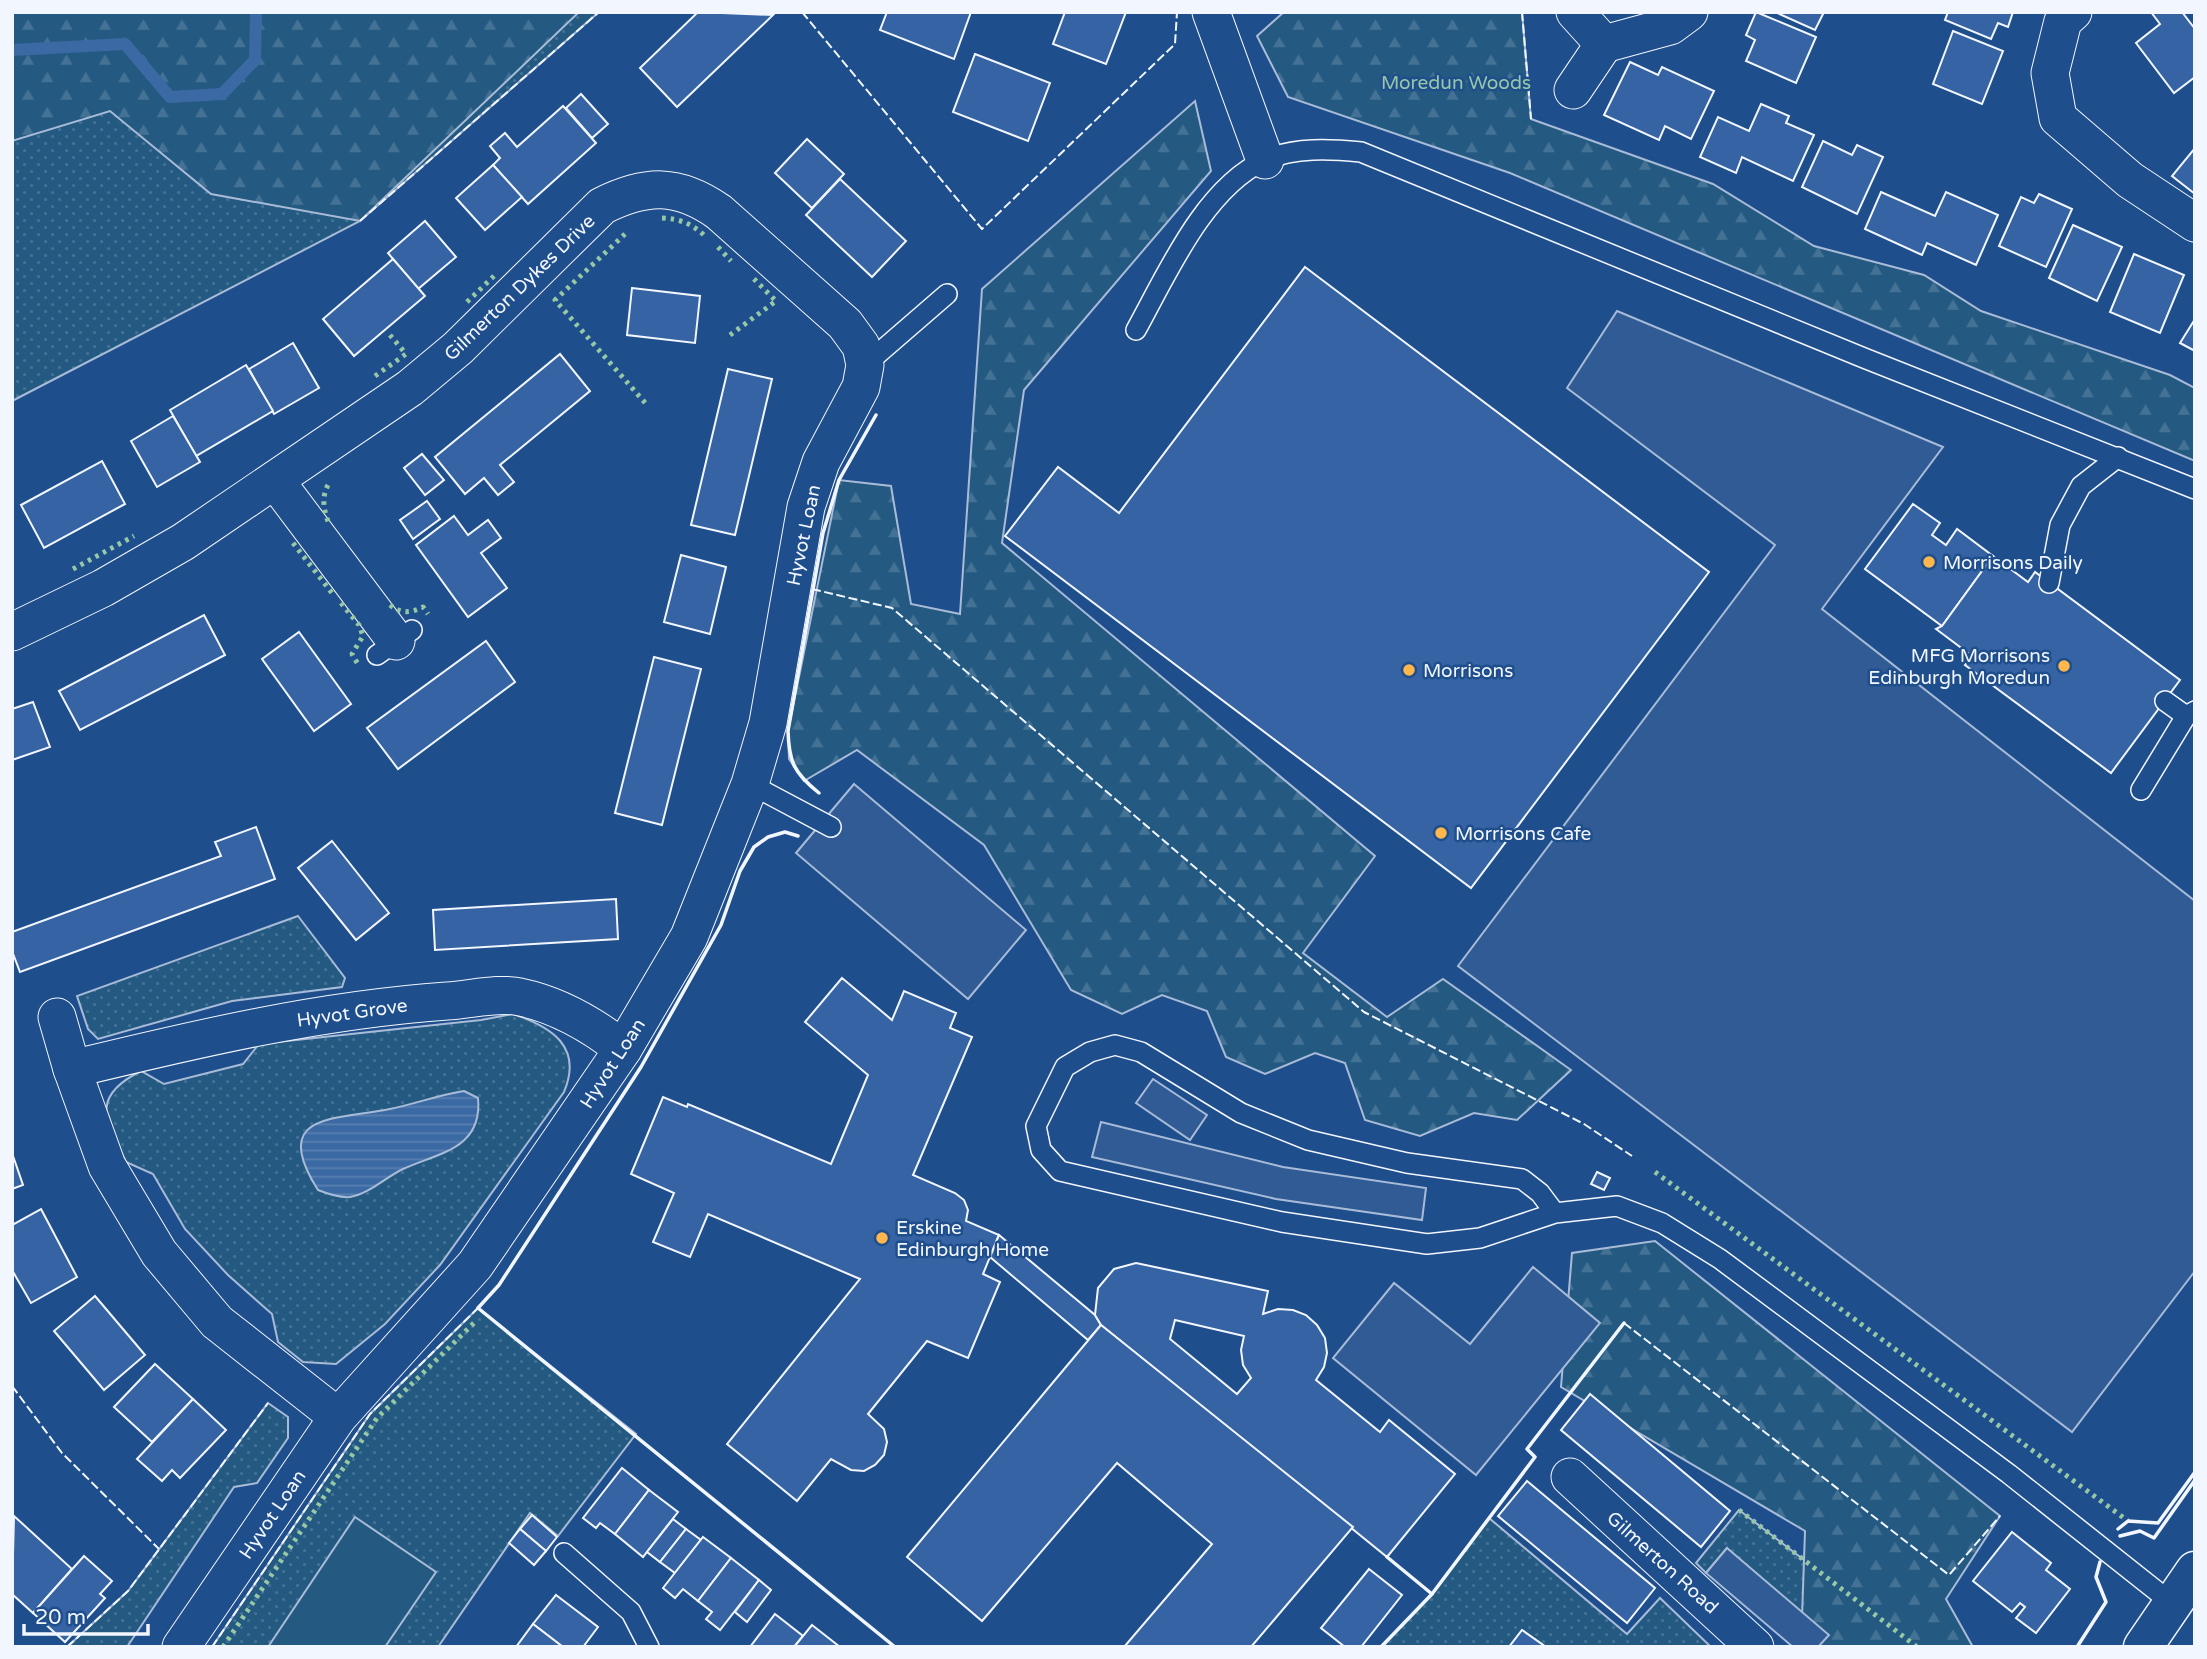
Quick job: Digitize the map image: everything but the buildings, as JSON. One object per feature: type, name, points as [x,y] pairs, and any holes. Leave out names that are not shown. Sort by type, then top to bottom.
[{"type":"main road","points":[[2143,1647],[2195,1571]]},
{"type":"street","points":[[1211,12],[1265,160]]},
{"type":"street","points":[[1575,12],[1604,44]]},
{"type":"street","points":[[1573,90],[1604,44],[1670,26],[1689,12]]},
{"type":"street","points":[[2073,12],[2063,21],[2050,73],[2058,118],[2130,180],[2195,223]]},
{"type":"street","name":"Gilmerton Dykes Drive","points":[[12,632],[103,588],[172,548],[410,388],[458,348],[602,206],[631,192],[666,189],[696,196],[719,212],[845,324],[860,346],[863,376]]},
{"type":"street","name":"Hyvot Loan","points":[[181,1647],[338,1418],[475,1265],[624,1049],[689,937],[750,784],[768,723],[806,507],[821,461],[863,376]]},
{"type":"street","points":[[275,480],[395,642]]},
{"type":"street","name":"Hyvot Grove","points":[[72,1069],[267,1023],[378,1006],[518,996],[552,1008],[600,1031],[624,1049]]},
{"type":"street","points":[[57,1017],[72,1069],[107,1166],[159,1254],[217,1322],[338,1418]]},
{"type":"street","name":"Gilmerton Road","points":[[1570,1477],[1755,1647]]},
{"type":"lane","points":[[1136,330],[1186,240],[1229,183],[1265,160],[1296,152],[1329,149],[1361,152],[1864,358],[2195,489]]},
{"type":"lane","points":[[863,376],[947,294]]},
{"type":"lane","points":[[2049,583],[2060,525],[2081,486],[2118,457]]},
{"type":"lane","points":[[2141,790],[2190,714],[2165,701]]},
{"type":"lane","points":[[750,784],[831,827]]},
{"type":"lane","points":[[1555,1213],[1540,1193],[1521,1179],[1407,1163],[1308,1140],[1241,1113],[1141,1052],[1115,1045],[1090,1052],[1065,1068],[1036,1125],[1041,1150],[1059,1171],[1282,1222],[1355,1235],[1427,1244],[1479,1238],[1555,1213],[1618,1206],[1662,1223],[1720,1259],[2009,1474],[2173,1604]]},
{"type":"lane","points":[[564,1553],[631,1612],[649,1647]]},
{"type":"green space","points":[[12,12],[599,12],[360,221],[12,401]]},
{"type":"green space","points":[[12,12],[579,12],[360,221],[211,194],[110,111],[12,141]]},
{"type":"green space","name":"Moredun Woods","points":[[1284,12],[1522,12],[1531,119],[1713,184],[1814,246],[1924,275],[1981,311],[2170,375],[2195,388],[2195,461],[1510,173],[1288,97],[1257,36]]},
{"type":"green space","points":[[1195,101],[1211,171],[1024,390],[1002,543],[1375,856],[1303,953],[1387,1017],[1443,979],[1571,1070],[1517,1120],[1474,1113],[1420,1136],[1365,1120],[1345,1063],[1315,1053],[1265,1074],[1226,1057],[1207,1011],[1162,995],[1122,1014],[1071,990],[984,845],[857,750],[804,781],[789,759],[788,731],[839,480],[891,486],[911,604],[960,614],[982,289]]},
{"type":"green space","points":[[298,916],[345,978],[342,987],[232,1001],[98,1039],[88,1029],[77,996]]},
{"type":"green space","points":[[513,1014],[540,1025],[560,1041],[570,1063],[564,1092],[440,1265],[385,1324],[336,1364],[303,1362],[278,1342],[272,1314],[228,1275],[185,1229],[153,1174],[126,1162],[108,1122],[106,1110],[114,1090],[141,1071],[164,1084],[243,1064],[259,1044],[481,1020]]},
{"type":"green space","points":[[1655,1241],[2000,1516],[1946,1599],[1973,1647],[1801,1647],[1805,1531],[1561,1387],[1572,1253]]},
{"type":"green space","points":[[478,1308],[636,1434],[558,1536],[530,1513],[438,1647],[212,1647],[370,1414]]},
{"type":"green space","points":[[268,1403],[288,1417],[288,1438],[257,1483],[234,1487],[127,1647],[67,1647],[128,1591]]},
{"type":"green space","points":[[1739,1510],[1917,1647],[1818,1647],[1727,1548],[1706,1573],[1696,1563]]},
{"type":"green space","points":[[355,1517],[436,1572],[385,1647],[268,1647]]},
{"type":"green space","points":[[1489,1518],[1627,1634],[1660,1598],[1711,1647],[1546,1647],[1522,1630],[1509,1647],[1381,1647],[1432,1594]]},
{"type":"shaded area","points":[[1617,311],[1943,447],[1822,609],[2195,901],[2195,1271],[2072,1432],[1458,966],[1775,545],[1567,388]]},
{"type":"shaded area","points":[[854,784],[1026,930],[968,999],[796,853]]},
{"type":"shaded area","points":[[1153,1079],[1207,1115],[1190,1140],[1136,1103]]},
{"type":"shaded area","points":[[464,1091],[478,1098],[478,1115],[466,1139],[456,1147],[403,1169],[357,1195],[342,1197],[318,1190],[305,1165],[301,1146],[305,1133],[315,1124]]},
{"type":"shaded area","points":[[1101,1122],[1283,1167],[1426,1188],[1422,1220],[1276,1199],[1092,1157]]},
{"type":"shaded area","points":[[1533,1267],[1600,1323],[1476,1475],[1333,1358],[1394,1283],[1470,1344]]},
{"type":"shaded area","points":[[1727,1548],[1829,1635],[1818,1647],[1793,1647],[1706,1573]]},
{"type":"waterway","points":[[12,50],[125,44],[170,97],[222,94],[255,60],[256,12]]},
{"type":"hedge","points":[[662,218],[686,223],[705,236]]},
{"type":"hedge","points":[[625,234],[555,300],[647,405]]},
{"type":"hedge","points":[[718,247],[731,261]]},
{"type":"hedge","points":[[467,302],[496,274]]},
{"type":"hedge","points":[[730,335],[776,301],[752,277]]},
{"type":"hedge","points":[[375,376],[406,354],[390,335]]},
{"type":"hedge","points":[[328,485],[324,504],[329,524]]},
{"type":"hedge","points":[[73,569],[134,536]]},
{"type":"hedge","points":[[293,543],[332,593]]},
{"type":"hedge","points":[[341,603],[359,625],[363,636],[352,654],[359,666]]},
{"type":"hedge","points":[[390,605],[406,612],[423,607],[428,614]]},
{"type":"hedge","points":[[1655,1172],[2128,1521]]},
{"type":"hedge","points":[[223,1647],[377,1418],[477,1320]]},
{"type":"hedge","points":[[1739,1510],[1917,1647]]},
{"type":"fence","points":[[360,221],[599,12]]},
{"type":"fence","points":[[802,12],[982,229],[1175,44],[1177,12]]},
{"type":"fence","points":[[1522,12],[1531,119]]},
{"type":"fence","points":[[812,589],[892,608],[1364,1012],[1584,1124],[1632,1156]]},
{"type":"fence","points":[[212,1647],[370,1414],[478,1308]]},
{"type":"fence","points":[[1624,1323],[1949,1575],[2000,1516]]},
{"type":"fence","points":[[12,1386],[62,1453],[159,1549]]},
{"type":"fence","points":[[67,1647],[128,1591],[268,1403]]},
{"type":"wall","points":[[819,793],[794,766],[788,731],[823,533],[839,480],[876,415]]},
{"type":"wall","points":[[798,836],[785,832],[768,837],[754,847],[740,871],[721,925],[641,1067],[499,1285],[478,1308],[895,1647]]},
{"type":"wall","points":[[1432,1594],[1535,1457],[1527,1449],[1624,1323]]},
{"type":"wall","points":[[2118,1529],[2128,1521],[2158,1523],[2195,1472]]},
{"type":"wall","points":[[2120,1536],[2140,1531],[2154,1538],[2195,1480]]},
{"type":"wall","points":[[1381,1647],[1432,1594],[1387,1557]]},
{"type":"wall","points":[[2077,1647],[2106,1602],[2096,1577],[2100,1562]]},
{"type":"place","name":"Morrisons Daily","points":[[1929,562]]},
{"type":"place","name":"MFG Morrisons Edinburgh Moredun","points":[[2064,666]]},
{"type":"place","name":"Morrisons","points":[[1409,670]]},
{"type":"place","name":"Morrisons Cafe","points":[[1441,833]]},
{"type":"place","name":"Erskine Edinburgh Home","points":[[882,1238]]}]
